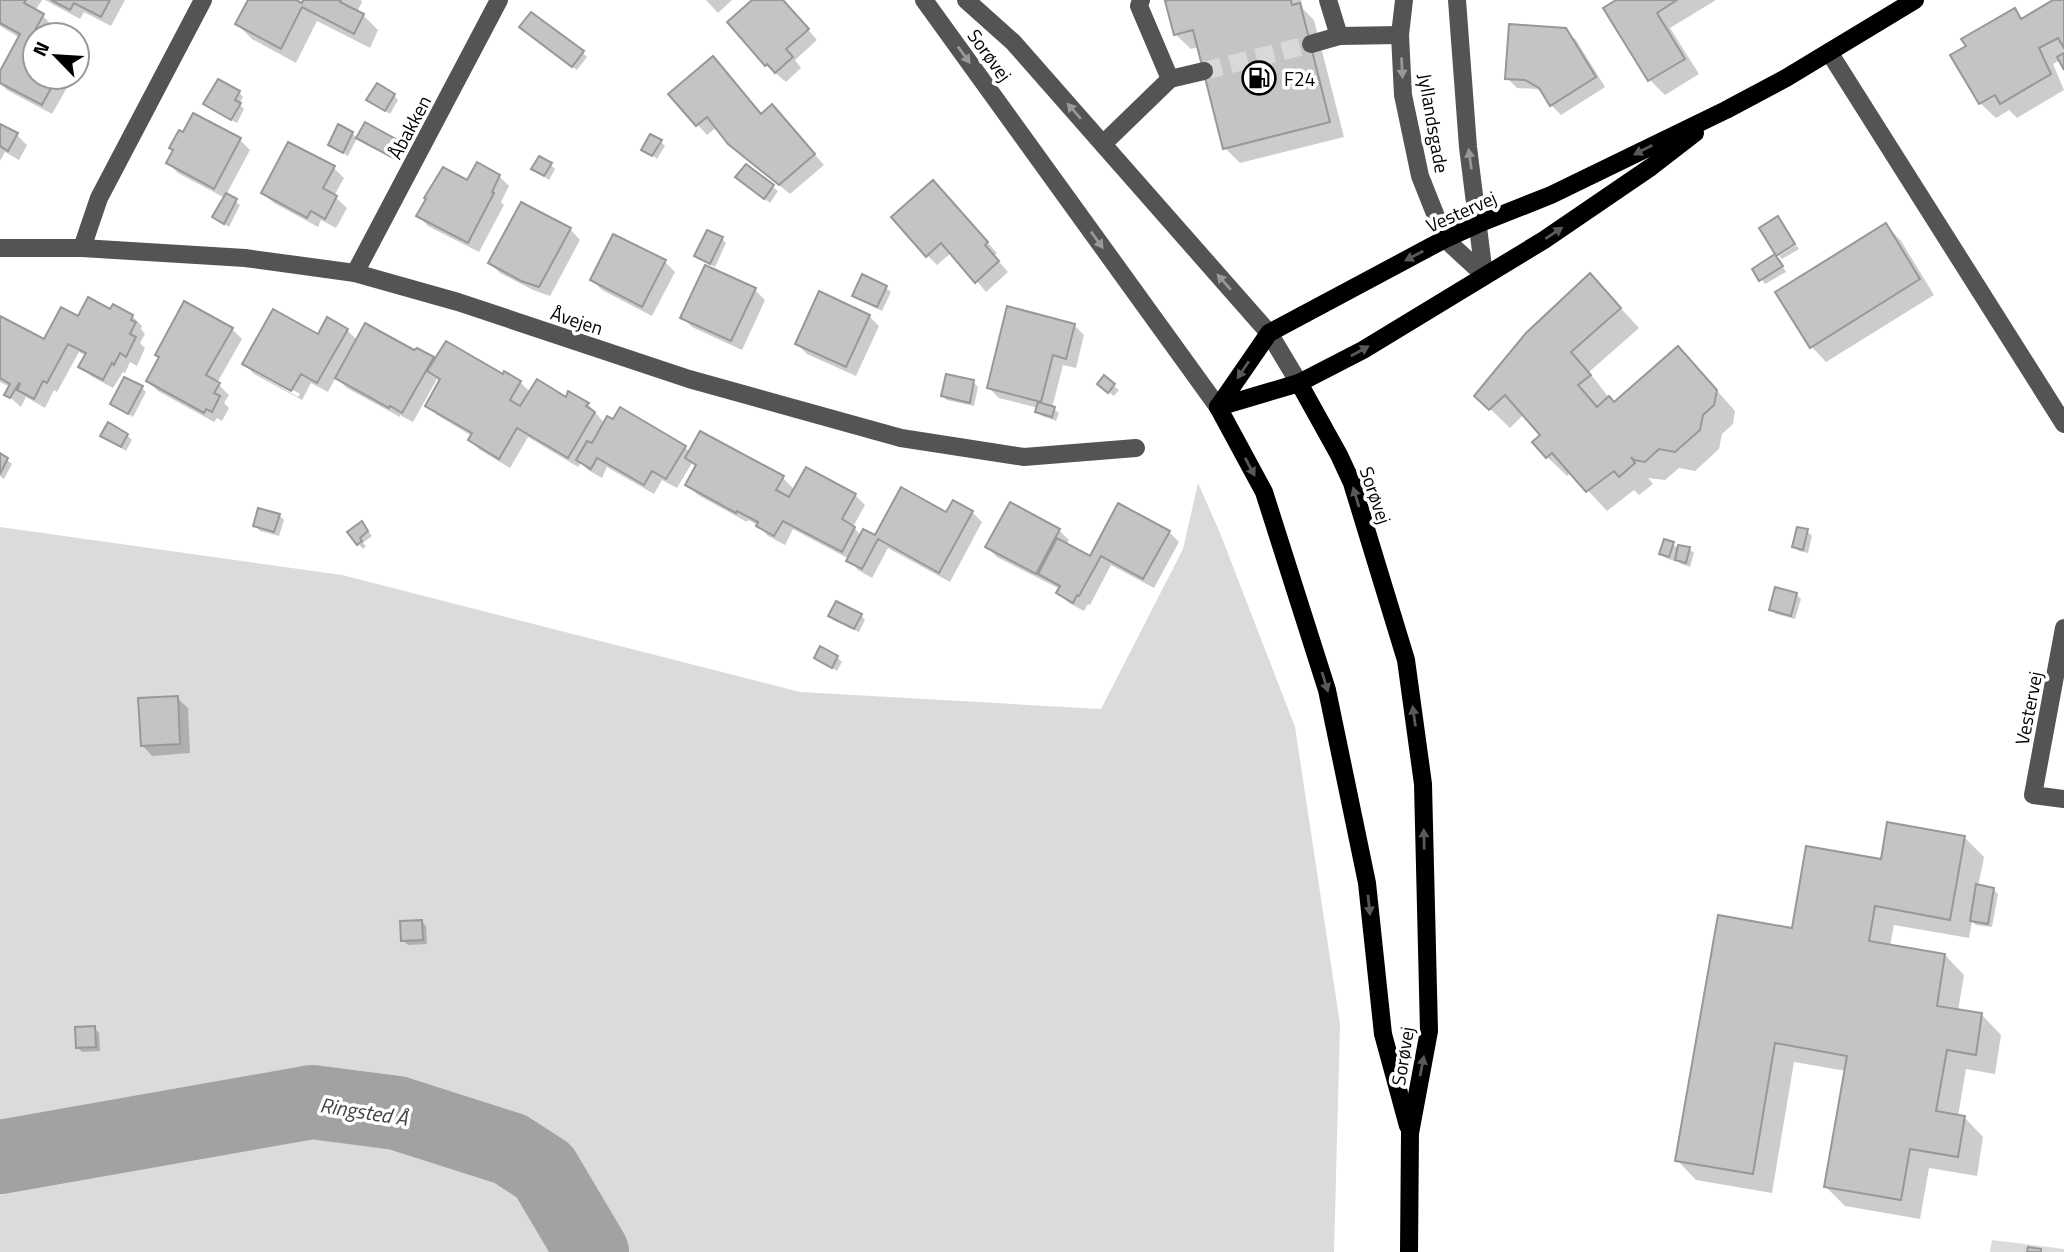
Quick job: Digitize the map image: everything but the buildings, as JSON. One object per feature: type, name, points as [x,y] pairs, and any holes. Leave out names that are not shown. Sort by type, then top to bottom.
[{"type":"main road","name":"Vestervej","points":[[1218,407],[1269,333],[1445,239],[1572,186],[1726,110],[1786,78],[1915,0]]},
{"type":"main road","points":[[1218,407],[1299,383],[1363,350],[1544,240],[1651,167],[1726,110]]},
{"type":"main road","name":"Sorøvej","points":[[1299,383],[1352,483],[1406,660],[1423,784],[1429,1031],[1410,1133],[1409,1252]]},
{"type":"main road","name":"Sorøvej","points":[[1218,407],[1264,492],[1327,690],[1367,883],[1383,1034],[1410,1133]]},
{"type":"street","points":[[82,248],[99,198],[203,0]]},
{"type":"street","name":"Åbakken","points":[[355,273],[499,0]]},
{"type":"street","name":"Sorøvej","points":[[925,0],[1218,407]]},
{"type":"street","name":"Sorøvej","points":[[966,0],[1013,42],[1269,333],[1299,383]]},
{"type":"street","points":[[1141,0],[1139,6],[1170,79]]},
{"type":"street","points":[[1328,0],[1339,36]]},
{"type":"street","name":"Jyllandsgade","points":[[1404,0],[1400,35],[1403,96],[1420,176],[1445,239],[1484,275]]},
{"type":"street","points":[[1457,0],[1468,147],[1484,275]]},
{"type":"street","points":[[1311,44],[1339,36],[1400,35]]},
{"type":"street","points":[[1829,52],[2064,424]]},
{"type":"street","points":[[1103,144],[1170,79],[1204,71]]},
{"type":"street","name":"Åvejen","points":[[0,248],[82,248],[245,258],[355,273],[458,302],[689,379],[901,438],[1024,457],[1136,448]]},
{"type":"street","name":"Vestervej","points":[[2064,628],[2033,795],[2064,799]]},
{"type":"shaded area","points":[[1198,483],[1295,727],[1340,1024],[1334,1252],[0,1252],[0,527],[342,575],[800,692],[1101,709],[1183,549]]},
{"type":"shaded area","points":[[1992,1240],[2064,1249],[2064,1252],[1990,1252]]},
{"type":"waterway","name":"Ringsted Å","points":[[0,1157],[312,1102],[397,1113],[510,1149],[544,1171],[592,1252]]},
{"type":"tunnel","points":[[1204,71],[1311,44]]},
{"type":"place","name":"F24","points":[[1259,78]]}]
